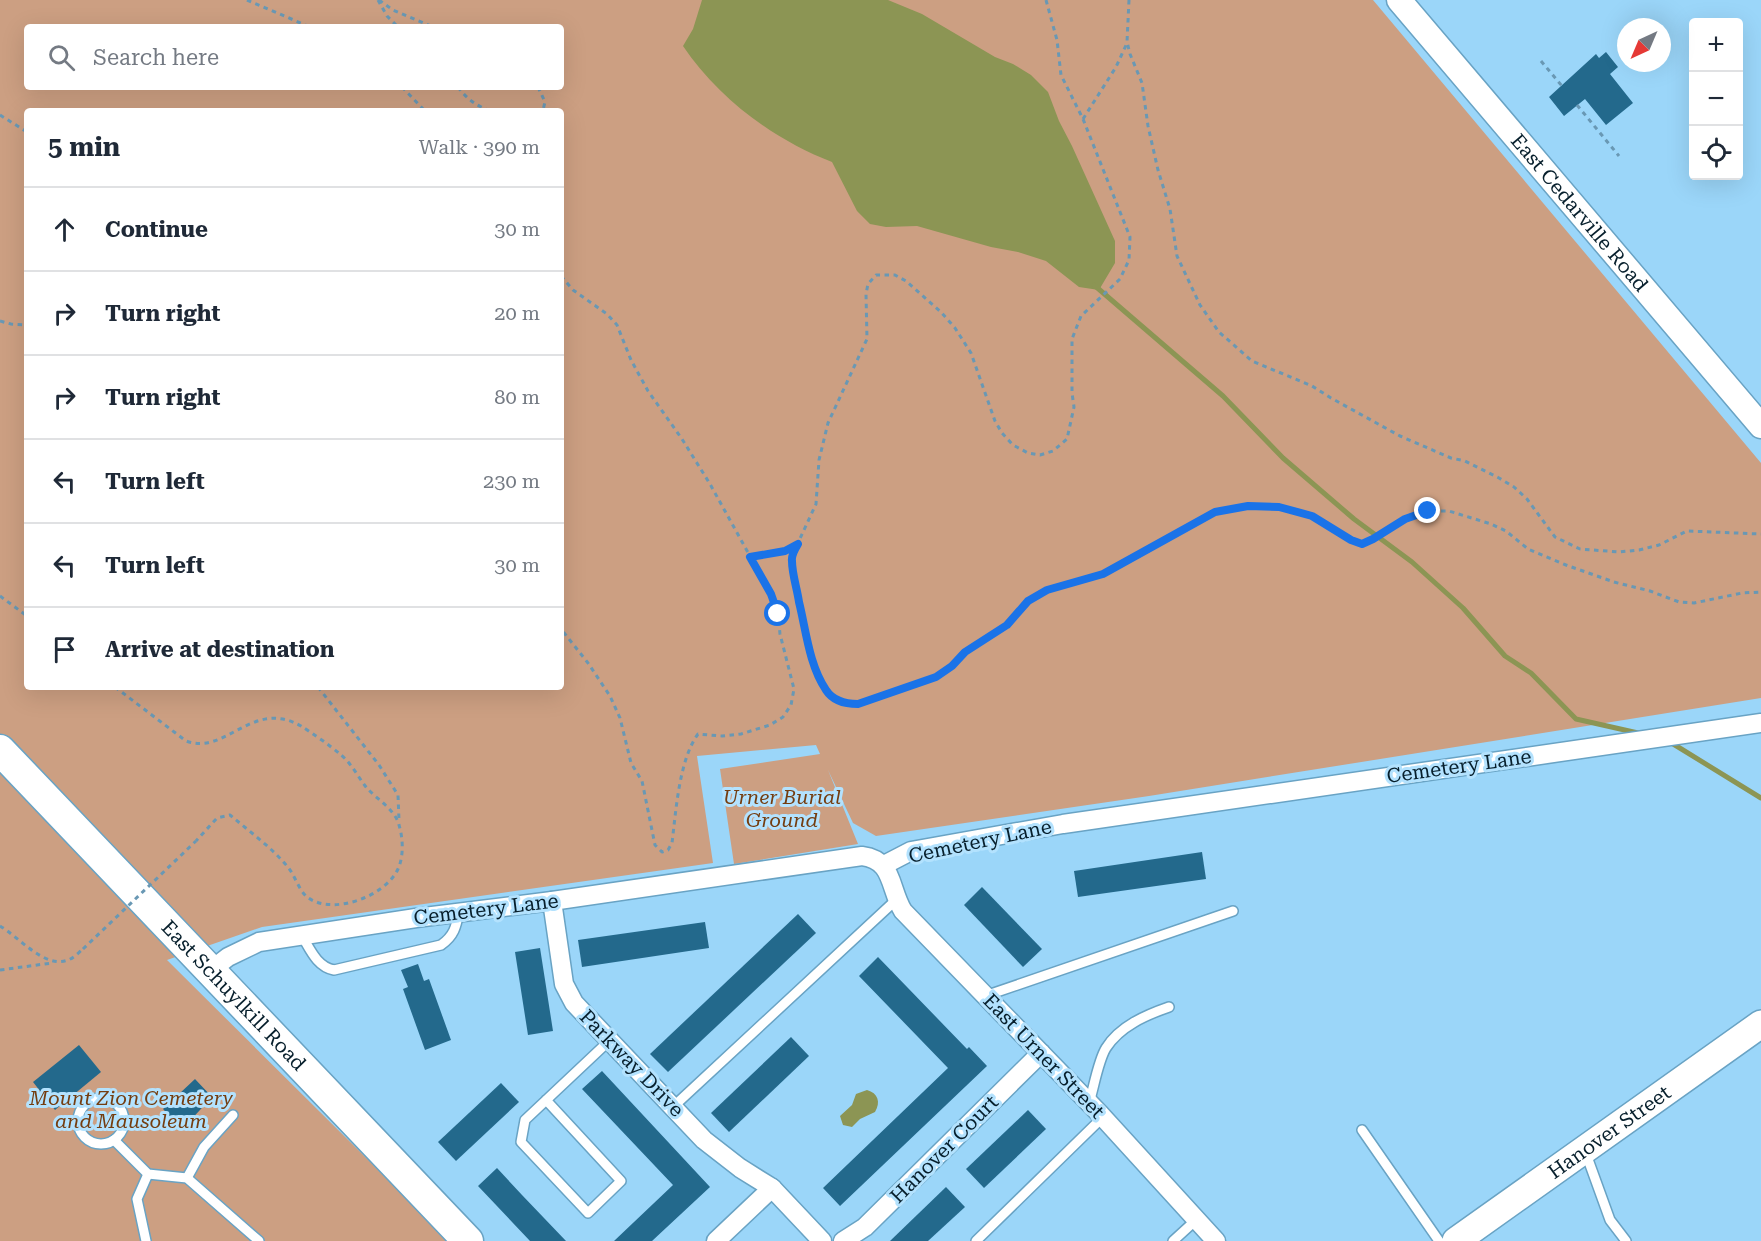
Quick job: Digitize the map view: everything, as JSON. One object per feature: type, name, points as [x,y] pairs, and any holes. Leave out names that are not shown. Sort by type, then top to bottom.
[{"type":"main road","name":"East Schuylkill Road","points":[[0,750],[468,1241]]},
{"type":"main road","name":"Hanover Street","points":[[1469,1235],[1761,1024]]},
{"type":"street","name":"East Cedarville Road","points":[[1399,0],[1761,426]]},
{"type":"street","name":"Cemetery Lane","points":[[210,971],[228,957],[259,942],[862,856],[873,858],[884,865],[911,850],[1063,824],[1761,723]]},
{"type":"street","name":"East Urner Street","points":[[884,865],[896,900],[903,911],[1103,1117],[1216,1241]]},
{"type":"street","name":"Parkway Drive","points":[[552,901],[564,984],[574,1003],[704,1140],[740,1168],[772,1188]]},
{"type":"street","name":"Hanover Court","points":[[843,1241],[865,1227],[1041,1053]]},
{"type":"street","points":[[716,1241],[772,1188],[822,1241]]},
{"type":"lane","points":[[674,1106],[896,900]]},
{"type":"lane","points":[[985,996],[1233,911]]},
{"type":"lane","points":[[302,936],[318,962],[326,969],[334,970],[441,945],[456,929],[459,912]]},
{"type":"lane","points":[[1089,1103],[1105,1049],[1120,1032],[1145,1016],[1169,1006]]},
{"type":"lane","points":[[546,1100],[621,1181],[588,1213],[521,1142],[525,1120],[546,1100],[610,1040]]},
{"type":"lane","points":[[96,1099],[111,1100],[122,1110],[124,1125],[114,1140],[103,1144],[95,1143],[83,1135],[79,1121],[80,1113],[89,1102],[96,1099]]},
{"type":"lane","points":[[187,1178],[204,1147],[233,1115]]},
{"type":"lane","points":[[976,1241],[1103,1117]]},
{"type":"lane","points":[[1362,1130],[1439,1241]]},
{"type":"lane","points":[[114,1140],[148,1174],[187,1178],[259,1241]]},
{"type":"lane","points":[[1584,1150],[1610,1220],[1626,1241]]},
{"type":"lane","points":[[146,1241],[137,1199],[148,1174]]},
{"type":"lane","points":[[1173,1241],[1196,1220]]},
{"type":"path","points":[[247,0],[303,24]]},
{"type":"path","points":[[379,0],[387,16],[395,24]]},
{"type":"path","points":[[379,0],[393,10],[426,24]]},
{"type":"path","points":[[1046,0],[1058,40],[1061,75],[1083,119],[1130,237],[1129,260],[1118,282],[1081,316],[1072,339],[1074,407],[1067,439],[1053,451],[1040,455],[1019,450],[1002,433],[995,421],[971,353],[941,312],[906,281],[895,275],[876,275],[868,284],[866,294],[867,339],[828,423],[819,460],[816,504],[791,558],[808,642],[826,690],[834,699],[858,704],[936,677],[952,666],[965,652],[1007,625],[1028,601],[1047,590],[1103,574],[1215,512],[1248,506],[1279,507],[1312,516],[1351,540],[1362,544],[1405,519],[1428,511],[1449,511],[1491,524],[1506,531],[1528,549],[1566,565],[1679,602],[1707,602],[1742,593],[1761,592]]},
{"type":"path","points":[[1129,0],[1127,42],[1142,83],[1151,142],[1170,209],[1177,256],[1200,305],[1219,332],[1252,361],[1312,386],[1330,399],[1400,436],[1451,458],[1465,461],[1499,478],[1514,487],[1527,499],[1555,537],[1580,549],[1619,552],[1639,550],[1659,545],[1687,531],[1761,534]]},
{"type":"path","points":[[1083,119],[1116,68],[1127,42]]},
{"type":"path","points":[[1541,61],[1562,86]]},
{"type":"path","points":[[405,90],[422,108]]},
{"type":"path","points":[[460,90],[467,98],[483,108]]},
{"type":"path","points":[[539,90],[545,102],[543,108]]},
{"type":"path","points":[[1577,105],[1620,156]]},
{"type":"path","points":[[0,115],[24,130]]},
{"type":"path","points":[[564,280],[573,290],[607,314],[617,325],[631,360],[648,391],[710,484],[771,594],[778,614],[780,634],[794,689],[791,705],[783,717],[770,725],[741,734],[722,736],[698,734],[693,740],[680,783],[672,843],[665,851],[662,852],[655,845],[642,782],[631,764],[620,718],[610,696],[564,633]]},
{"type":"path","points":[[0,321],[24,325]]},
{"type":"path","points":[[750,557],[785,551],[798,544]]},
{"type":"path","points":[[0,596],[24,614]]},
{"type":"path","points":[[119,690],[186,741],[196,745],[216,741],[261,720],[279,718],[300,726],[343,756],[367,788],[391,811],[398,822]]},
{"type":"path","points":[[0,970],[69,960],[84,949],[217,818],[230,814],[288,867],[306,896],[321,903],[342,904],[358,900],[387,884],[398,869],[402,845],[398,822],[398,795],[379,765],[320,690]]},
{"type":"path","points":[[0,926],[43,959],[53,963]]},
{"type":"green space","points":[[0,0],[1373,0],[1761,463],[1761,698],[1149,796],[876,836],[853,823],[828,770],[858,844],[734,864],[720,769],[820,754],[816,745],[697,756],[713,863],[262,927],[167,960],[450,1241],[0,1241]]},
{"type":"shaded area","points":[[702,0],[888,0],[922,14],[995,57],[1031,75],[1048,92],[1059,121],[1115,241],[1115,263],[1099,290],[1079,287],[1046,261],[1018,252],[991,247],[917,226],[886,227],[870,224],[857,211],[832,162],[789,142],[749,115],[730,100],[697,65],[683,46],[693,29]]},
{"type":"shaded area","points":[[867,1090],[874,1093],[877,1098],[878,1105],[875,1112],[860,1119],[852,1127],[843,1125],[840,1116],[852,1105],[856,1094]]},
{"type":"building","points":[[1606,52],[1617,66],[1610,74],[1633,103],[1606,125],[1585,99],[1564,116],[1549,97],[1596,54],[1599,58]]},
{"type":"building","points":[[1202,852],[1206,879],[1078,897],[1074,871]]},
{"type":"building","points":[[982,887],[1042,949],[1023,967],[964,905]]},
{"type":"building","points":[[798,914],[816,933],[668,1072],[650,1054]]},
{"type":"building","points":[[705,922],[709,948],[582,967],[578,940]]},
{"type":"building","points":[[540,948],[553,1031],[528,1035],[515,952]]},
{"type":"building","points":[[878,957],[967,1049],[969,1047],[987,1066],[840,1206],[823,1188],[948,1068],[859,976]]},
{"type":"building","points":[[418,964],[424,981],[429,979],[451,1040],[425,1050],[403,989],[408,987],[401,970]]},
{"type":"building","points":[[791,1037],[809,1056],[729,1132],[711,1113]]},
{"type":"building","points":[[79,1045],[101,1072],[55,1110],[33,1082]]},
{"type":"building","points":[[602,1071],[710,1187],[652,1241],[614,1241],[673,1185],[582,1089]]},
{"type":"building","points":[[195,1079],[212,1097],[187,1124],[185,1122],[180,1127],[163,1109]]},
{"type":"building","points":[[501,1083],[519,1102],[456,1161],[438,1142]]},
{"type":"building","points":[[1028,1110],[1046,1129],[984,1188],[966,1169]]},
{"type":"building","points":[[497,1168],[566,1241],[530,1241],[478,1186]]},
{"type":"building","points":[[946,1187],[965,1207],[928,1241],[890,1241]]},
{"type":"waterway","points":[[1094,285],[1223,396],[1283,458],[1354,519],[1412,562],[1463,608],[1505,656],[1531,673],[1576,719],[1638,733]]},
{"type":"waterway","points":[[1670,742],[1761,798]]},
{"type":"route","points":[[778,614],[771,594],[750,557],[785,551],[798,544],[791,558],[808,642],[818,672],[826,690],[834,699],[858,704],[944,673],[965,652],[1007,625],[1028,601],[1047,590],[1103,574],[1138,557],[1215,512],[1248,506],[1279,507],[1312,516],[1351,540],[1362,544],[1405,519],[1428,511]]},
{"type":"park label","name":"Urner Burial Ground","points":[[782,808]]},
{"type":"park label","name":"Mount Zion Cemetery and Mausoleum","points":[[131,1110]]}]
